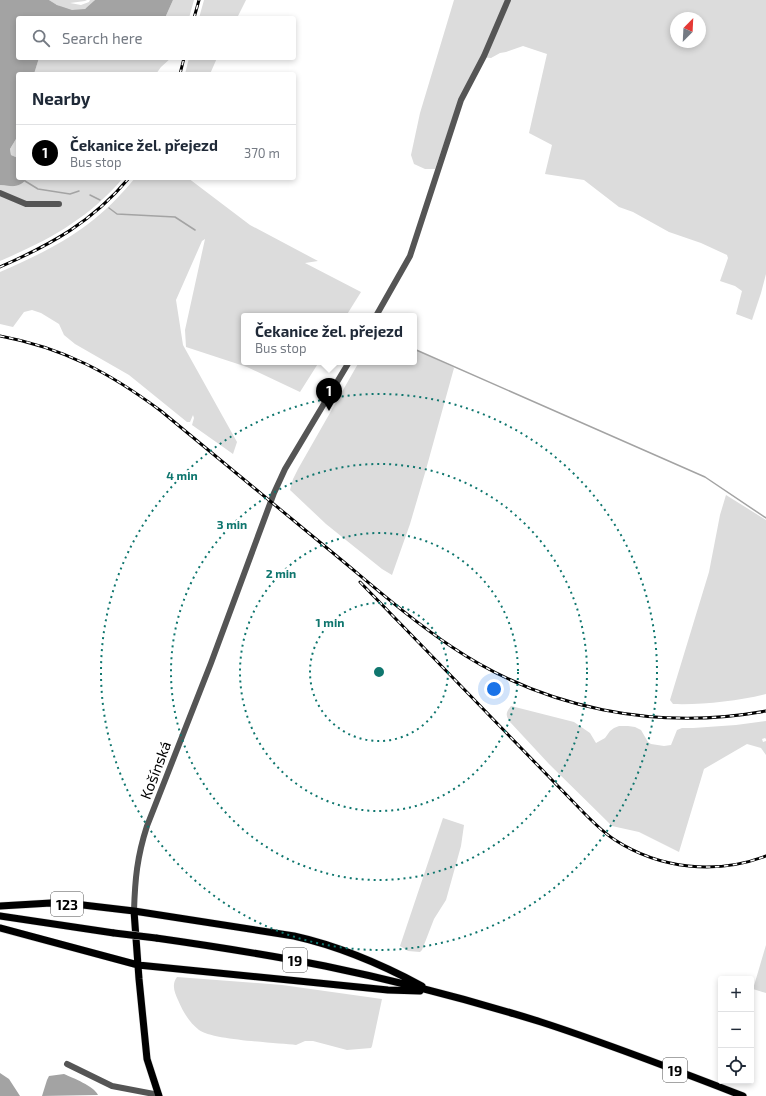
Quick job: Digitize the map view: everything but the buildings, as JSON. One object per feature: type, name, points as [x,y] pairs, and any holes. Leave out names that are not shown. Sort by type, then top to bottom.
[{"type":"main road","name":"123","points":[[0,906],[51,903],[134,911]]},
{"type":"main road","name":"Košínská","points":[[134,911],[147,1059],[159,1095]]},
{"type":"main road","points":[[134,911],[294,936],[316,941],[343,950],[392,970],[432,991]]},
{"type":"main road","name":"19","points":[[0,916],[257,953],[326,966],[432,991],[527,1018],[608,1044],[743,1096]]},
{"type":"main road","points":[[0,928],[138,965],[181,968],[388,990],[432,991]]},
{"type":"street","points":[[378,313],[410,256],[461,100],[484,56],[508,0]]},
{"type":"street","points":[[0,193],[26,204],[59,204]]},
{"type":"street","name":"Košínská","points":[[134,911],[135,881],[139,852],[147,826],[211,663],[268,505],[285,469],[347,365]]},
{"type":"street","points":[[67,1064],[112,1086],[159,1095]]},
{"type":"shaded area","points":[[0,0],[49,0],[57,5],[72,10],[85,9],[95,0],[173,0],[166,16],[16,16],[16,60],[38,60],[35,72],[16,72],[16,139],[10,149],[11,155],[16,157],[16,180],[26,180],[15,186],[0,185]]},
{"type":"shaded area","points":[[49,0],[87,0],[70,3],[81,5],[89,2],[90,0],[95,0],[81,11],[76,11],[61,7]]},
{"type":"shaded area","points":[[173,0],[194,0],[190,16],[166,16]]},
{"type":"shaded area","points":[[204,0],[246,0],[238,16],[200,16]]},
{"type":"shaded area","points":[[454,0],[766,0],[766,274],[752,320],[736,314],[742,291],[735,286],[720,281],[728,258],[727,255],[701,243],[669,232],[633,212],[619,207],[584,180],[545,174],[552,145],[529,133],[547,54],[523,46],[500,53],[491,58],[481,57],[459,99],[435,169],[425,169],[414,164],[411,155],[420,113]]},
{"type":"shaded area","points":[[38,60],[169,60],[157,72],[35,72]]},
{"type":"shaded area","points":[[188,60],[216,60],[211,72],[186,72]]},
{"type":"shaded area","points":[[16,139],[16,157],[11,155],[10,149]]},
{"type":"shaded area","points":[[26,180],[121,180],[82,217],[35,245],[0,261],[0,185],[12,186]]},
{"type":"shaded area","points":[[133,180],[191,180],[250,225],[318,261],[305,263],[361,292],[348,313],[241,313],[241,365],[317,365],[300,392],[247,367],[186,347],[185,330],[205,239],[202,241],[176,300],[183,345],[237,442],[233,454],[192,425],[194,418],[193,415],[190,422],[187,422],[129,375],[75,344],[64,335],[59,324],[41,313],[32,310],[24,312],[13,327],[0,324],[0,272],[40,254],[74,234],[90,223],[120,195]]},
{"type":"shaded area","points":[[417,350],[454,368],[410,524],[392,575],[382,569],[326,524],[290,490],[298,469],[357,365],[417,365]]},
{"type":"shaded area","points":[[726,495],[766,520],[766,694],[720,702],[673,704],[670,700],[709,572],[720,515]]},
{"type":"shaded area","points":[[511,706],[574,722],[590,733],[596,743],[605,738],[614,728],[619,726],[635,727],[641,730],[648,742],[651,744],[664,746],[671,745],[677,730],[682,728],[736,725],[766,721],[766,739],[762,739],[763,742],[766,741],[766,755],[761,748],[747,744],[704,769],[679,852],[639,832],[612,826],[549,764],[510,722],[507,714]]},
{"type":"shaded area","points":[[443,818],[464,825],[461,846],[446,900],[434,919],[422,950],[420,952],[408,951],[400,946]]},
{"type":"shaded area","points":[[766,945],[766,993],[754,989]]},
{"type":"shaded area","points":[[177,977],[282,985],[382,999],[372,1046],[371,1048],[347,1050],[313,1041],[305,1041],[296,1045],[231,1039],[206,1033],[199,1030],[192,1024],[182,1009],[174,989],[174,983]]},
{"type":"shaded area","points":[[0,1073],[9,1079],[20,1096],[0,1096]]},
{"type":"shaded area","points":[[64,1074],[88,1085],[98,1095],[42,1096],[49,1076]]},
{"type":"waterway","points":[[25,181],[38,189],[70,194],[79,191]]},
{"type":"waterway","points":[[90,195],[100,200]]},
{"type":"waterway","points":[[109,208],[117,214],[175,217],[195,230]]},
{"type":"waterway","points":[[417,350],[705,477],[766,518]]},
{"type":"railway","points":[[195,16],[199,0]]},
{"type":"railway","points":[[180,72],[184,60]]},
{"type":"railway","points":[[0,267],[37,250],[70,230],[101,207],[127,180]]},
{"type":"railway","points":[[0,336],[45,347],[66,355],[105,374],[142,397],[406,613],[452,647],[487,668],[525,686],[563,700],[603,710],[643,716],[684,718],[725,717],[766,711]]},
{"type":"railway","points":[[360,582],[585,814],[615,840],[632,850],[651,857],[669,863],[689,866],[728,866],[766,856]]},
{"type":"place","name":"Čekanice žel. přejezd","points":[[329,411]]}]
